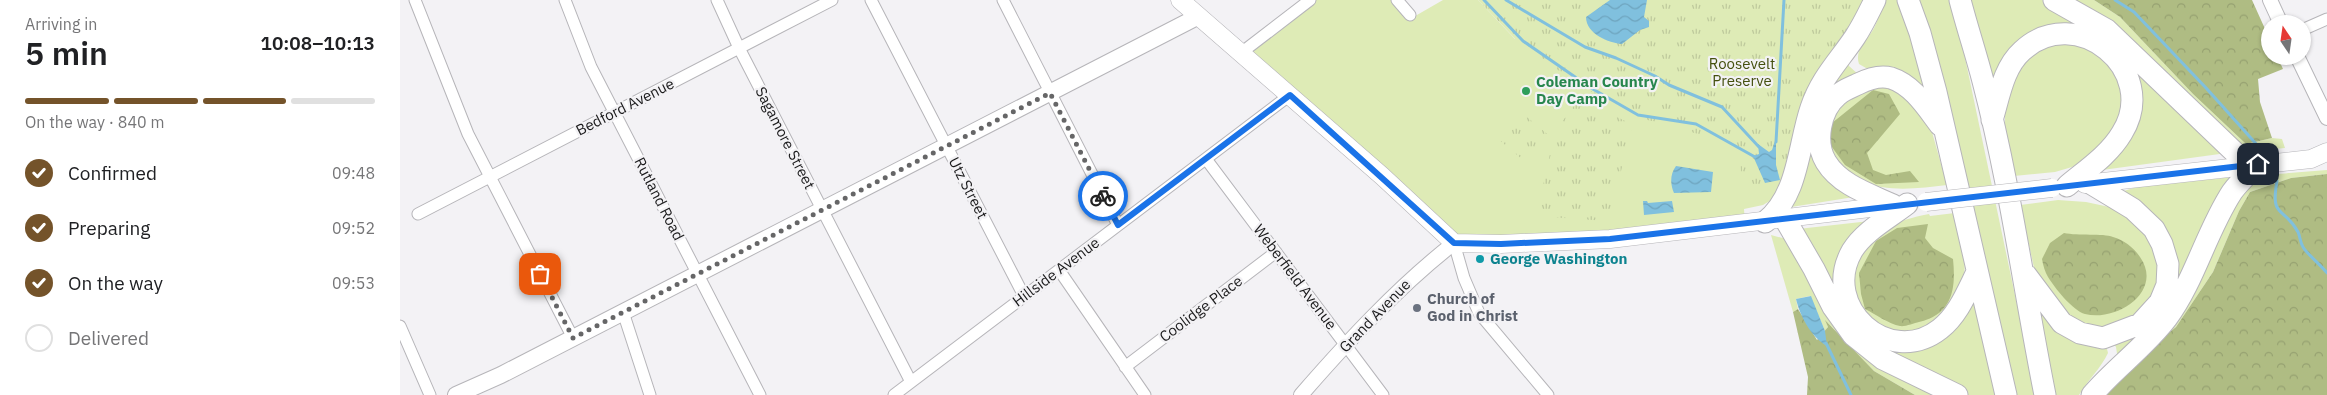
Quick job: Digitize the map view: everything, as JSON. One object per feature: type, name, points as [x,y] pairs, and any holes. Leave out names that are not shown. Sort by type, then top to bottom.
[{"type":"highway","points":[[1875,0],[1855,38],[1836,61],[1811,107],[1791,187],[1778,209],[1775,221],[1814,269],[1833,307],[1853,335],[1883,359],[1957,395]]},
{"type":"highway","points":[[1908,0],[1920,33],[1945,131],[2006,395]]},
{"type":"highway","points":[[1960,0],[1983,80],[1992,121],[2045,395]]},
{"type":"highway","points":[[2054,0],[2107,30],[2253,165],[2233,190],[2167,317],[2144,344],[2099,387]]},
{"type":"highway","points":[[1992,121],[2008,70],[2020,52],[2047,36],[2069,34],[2090,39],[2102,45],[2116,56],[2125,71],[2130,86],[2131,106],[2127,122],[2122,133],[2109,150],[2059,187]]},
{"type":"highway","points":[[1855,38],[1852,52],[1854,65],[1870,78]]},
{"type":"highway","points":[[1909,204],[1859,190],[1841,179],[1824,158],[1820,137],[1822,120],[1828,107],[1838,95],[1870,78],[1891,78],[1914,92],[1945,131]]},
{"type":"highway","points":[[2022,269],[2062,323],[2080,333],[2103,338],[2140,324],[2152,313],[2160,302],[2167,285],[2168,264],[2162,244],[2146,221],[2133,210],[2090,183]]},
{"type":"highway","points":[[1909,204],[1860,240],[1852,251],[1845,268],[1844,290],[1850,308],[1866,328],[1881,336],[1897,341],[1911,341],[1929,336],[1940,329],[1956,314],[1978,272]]},
{"type":"highway","points":[[2099,387],[2112,364],[2113,351],[2103,338]]},
{"type":"main road","points":[[1180,0],[1290,95],[1454,243],[1501,244],[1610,239],[2311,159],[2327,152]]},
{"type":"main road","points":[[456,395],[501,376],[1198,16]]},
{"type":"street","points":[[414,0],[468,134],[573,338]]},
{"type":"street","name":"Rutland Road","points":[[565,0],[591,67],[760,395]]},
{"type":"street","name":"Sagamore Street","points":[[717,0],[739,48],[911,382]]},
{"type":"street","name":"Bedford Avenue","points":[[418,214],[832,0]]},
{"type":"street","name":"Utz Street","points":[[871,0],[1024,296]]},
{"type":"street","points":[[1003,0],[1118,225]]},
{"type":"street","points":[[1241,52],[1310,0]]},
{"type":"street","points":[[1397,0],[1410,15]]},
{"type":"street","points":[[2270,0],[2277,15]]},
{"type":"street","points":[[2311,26],[2327,19]]},
{"type":"street","points":[[2301,65],[2327,118]]},
{"type":"street","name":"Hillside Avenue","points":[[894,395],[1290,95]]},
{"type":"street","name":"Weberfield Avenue","points":[[1206,159],[1384,395]]},
{"type":"street","points":[[1454,243],[1464,278],[1479,313],[1548,395]]},
{"type":"street","name":"Grand Avenue","points":[[1302,395],[1347,345],[1429,262],[1454,243]]},
{"type":"street","name":"Coolidge Place","points":[[1126,367],[1276,252]]},
{"type":"street","points":[[1059,270],[1144,395]]},
{"type":"street","points":[[623,312],[650,395]]},
{"type":"street","points":[[400,326],[430,395]]},
{"type":"green space","name":"Coleman Country Day Camp","points":[[1313,0],[1394,0],[1410,19],[1443,0],[1478,0],[1515,39],[1810,57],[1778,196],[1763,205],[1744,209],[1745,225],[1455,244],[1243,53]]},
{"type":"green space","name":"Roosevelt Preserve","points":[[1478,0],[1867,0],[1788,178],[1742,189],[1740,156],[1716,139],[1637,117],[1590,91],[1523,47]]},
{"type":"green space","points":[[1881,0],[1899,0],[1932,106],[1859,64],[1858,54],[1876,24]]},
{"type":"green space","points":[[1918,0],[1951,0],[1956,15],[2036,395],[2013,395],[1959,147]]},
{"type":"green space","points":[[1969,0],[2042,0],[2082,19],[2227,153],[2095,171],[2126,134],[2126,61],[2051,30],[1996,85],[1982,51]]},
{"type":"green space","points":[[2072,0],[2094,0],[2120,17],[2193,94],[2246,144],[2272,138],[2282,139],[2285,148],[2254,151],[2243,147]]},
{"type":"green space","points":[[2094,0],[2252,0],[2261,20],[2261,65],[2281,65],[2283,69],[2258,79],[2260,102],[2272,138],[2246,144],[2193,94],[2120,17]]},
{"type":"green space","points":[[2069,38],[2115,65],[2126,94],[2122,121],[2086,159],[2072,167],[2055,172],[2014,176],[2005,129],[2007,88],[2020,60]]},
{"type":"green space","points":[[1846,56],[1849,66],[1859,75],[1814,138],[1854,197],[1785,208],[1809,131]]},
{"type":"green space","points":[[1890,85],[1915,99],[1930,125],[1947,185],[1904,189],[1872,185],[1853,176],[1829,155],[1829,111],[1844,94]]},
{"type":"green space","points":[[1873,90],[1889,94],[1900,114],[1867,153],[1873,170],[1886,175],[1910,171],[1919,182],[1876,184],[1845,165],[1829,143],[1832,123]]},
{"type":"green space","points":[[1580,98],[1633,125],[1608,221],[1549,217],[1548,219],[1539,204],[1555,131]]},
{"type":"green space","points":[[1520,111],[1552,138],[1529,165],[1497,138]]},
{"type":"green space","points":[[2327,170],[2327,174],[2291,178],[2250,192],[2239,211],[2213,272],[2176,327],[2138,358],[2242,188],[2266,175]]},
{"type":"green space","points":[[2327,174],[2327,395],[2104,395],[2138,358],[2176,327],[2213,272],[2239,211],[2250,192],[2291,178]]},
{"type":"green space","points":[[2233,177],[2168,306],[2118,360],[2116,347],[2111,340],[2136,332],[2173,266],[2117,193],[2137,187]]},
{"type":"green space","points":[[2058,200],[2086,202],[2114,208],[2117,203],[2158,248],[2162,282],[2148,309],[2101,331],[2072,324],[2035,272],[2020,205]]},
{"type":"green space","points":[[1955,213],[1965,260],[1964,280],[1934,327],[1907,336],[1884,332],[1851,298],[1858,249],[1884,230],[1907,219],[1929,214],[1930,216]]},
{"type":"green space","points":[[1879,220],[1854,241],[1841,258],[1839,284],[1842,301],[1847,312],[1857,326],[1879,340],[1905,345],[1917,344],[1930,340],[1946,330],[1959,314],[1972,290],[1986,343],[1996,395],[1968,395],[1900,363],[1870,345],[1849,324],[1798,229]]},
{"type":"green space","points":[[1928,224],[1925,238],[1933,248],[1953,259],[1953,290],[1950,298],[1939,313],[1919,322],[1904,326],[1896,325],[1865,309],[1859,273],[1876,241],[1897,228]]},
{"type":"green space","points":[[2064,233],[2109,236],[2121,240],[2135,250],[2146,270],[2146,281],[2142,292],[2134,301],[2110,313],[2098,315],[2080,312],[2064,298],[2051,281],[2045,271],[2042,259],[2050,243]]},
{"type":"green space","points":[[1771,235],[1786,239],[1822,297],[1946,395],[1915,395],[1874,371],[1826,321],[1828,327],[1825,331],[1810,296],[1796,299],[1798,309],[1793,312]]},
{"type":"green space","points":[[2032,289],[2106,345],[2108,353],[2079,395],[2054,395]]},
{"type":"green space","points":[[1798,309],[1817,340],[1828,327],[1825,320],[1874,371],[1915,395],[1807,395],[1808,377],[1793,312]]},
{"type":"water","points":[[1610,0],[1647,0],[1644,17],[1649,21],[1649,27],[1640,30],[1622,44],[1605,40],[1594,33],[1587,23],[1586,17]]},
{"type":"water","points":[[1776,138],[1776,165],[1780,180],[1765,183],[1753,156],[1759,154],[1758,144],[1769,152],[1772,150]]},
{"type":"water","points":[[1676,166],[1713,172],[1711,192],[1674,193],[1671,179]]},
{"type":"water","points":[[1643,201],[1648,203],[1672,201],[1674,212],[1644,215]]},
{"type":"water","points":[[1811,296],[1825,331],[1827,346],[1811,332],[1798,306],[1796,299]]},
{"type":"waterway","points":[[1484,0],[1523,41],[1591,88],[1638,115],[1696,124],[1755,157]]},
{"type":"waterway","points":[[1506,0],[1585,47],[1616,58],[1655,76],[1669,85],[1722,107],[1759,147]]},
{"type":"waterway","points":[[1776,142],[1784,0]]},
{"type":"waterway","points":[[2115,0],[2134,12],[2258,146]]},
{"type":"waterway","points":[[2277,181],[2275,193],[2277,207],[2293,224],[2304,249],[2327,273]]},
{"type":"waterway","points":[[1826,343],[1851,395]]},
{"type":"way so far","points":[[540,274],[573,338],[1050,93],[1103,196]]},
{"type":"place","name":"Coleman Country Day Camp","points":[[1526,91]]},
{"type":"place","name":"George Washington","points":[[1480,259]]},
{"type":"place","name":"Church of God in Christ","points":[[1417,308]]},
{"type":"route","points":[[1103,196],[1118,225],[1290,95],[1382,176],[1454,243],[1501,244],[1610,239],[2258,164]]}]
